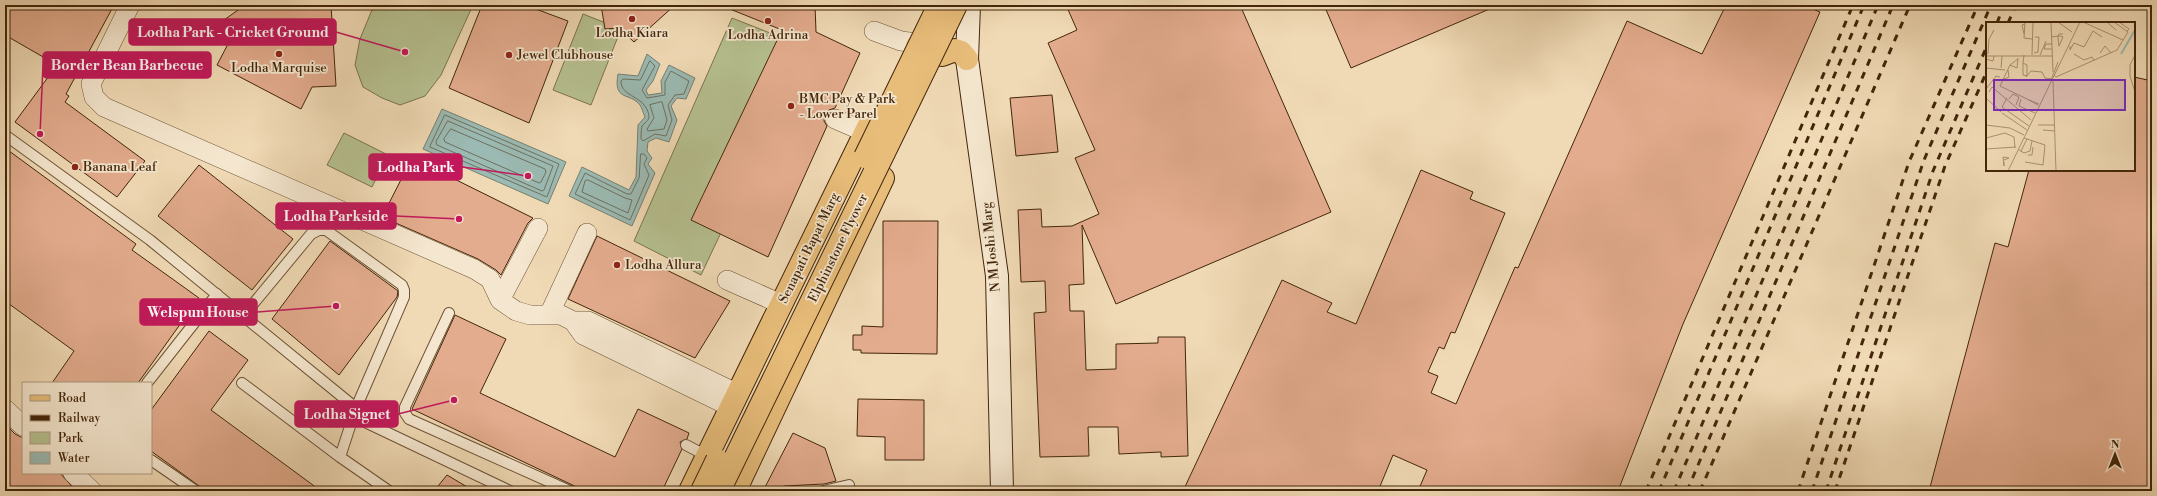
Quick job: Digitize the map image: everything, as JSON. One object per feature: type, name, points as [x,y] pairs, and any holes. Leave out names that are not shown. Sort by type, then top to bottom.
[{"type":"main road","name":"Senapati Bapat Marg","points":[[690,491],[927,5]]},
{"type":"main road","name":"Elphinstone Flyover","points":[[702,491],[939,5]]},
{"type":"main road","name":"Elphinstone Flyover","points":[[719,491],[956,5]]},
{"type":"main road","points":[[735,491],[942,55],[964,5]]},
{"type":"main road","name":"N M Joshi Marg","points":[[969,5],[967,59],[997,276],[1002,491]]},
{"type":"main road","points":[[909,42],[942,55],[955,50],[960,52],[967,59]]},
{"type":"street","points":[[130,5],[91,84],[94,97],[104,107],[474,269],[490,280],[500,300],[516,311],[530,315],[561,315],[573,321],[583,335],[734,401]]},
{"type":"street","points":[[874,31],[901,41],[909,42]]},
{"type":"street","points":[[833,124],[863,137]]},
{"type":"street","points":[[500,300],[538,228]]},
{"type":"street","points":[[549,315],[587,233]]},
{"type":"street","points":[[727,280],[782,304]]},
{"type":"street","points":[[5,409],[22,425]]},
{"type":"street","points":[[74,474],[92,491]]},
{"type":"lane","points":[[5,135],[150,240],[244,315],[356,408]]},
{"type":"lane","points":[[244,315],[311,234],[318,230],[326,230],[402,285],[404,297],[356,408],[340,457]]},
{"type":"lane","points":[[148,382],[217,294]]},
{"type":"lane","points":[[449,313],[405,407],[405,413],[409,419],[570,491]]},
{"type":"lane","points":[[242,383],[340,457],[389,491]]},
{"type":"lane","points":[[365,422],[510,491]]},
{"type":"lane","points":[[686,445],[707,456]]},
{"type":"lane","points":[[152,461],[196,491]]},
{"type":"lane","points":[[823,491],[849,485]]},
{"type":"green space","points":[[374,5],[473,5],[441,75],[425,96],[400,105],[382,98],[363,87],[355,65],[360,39]]},
{"type":"green space","points":[[583,14],[621,29],[591,105],[553,90]]},
{"type":"green space","points":[[732,18],[808,48],[701,275],[634,241]]},
{"type":"green space","points":[[344,133],[388,155],[372,187],[327,165]]},
{"type":"water","points":[[647,54],[660,64],[653,81],[646,90],[648,95],[662,93],[661,81],[669,65],[695,78],[686,99],[677,98],[671,106],[677,120],[669,142],[656,138],[648,142],[647,151],[652,158],[648,164],[655,173],[632,226],[569,196],[582,167],[629,190],[636,177],[638,125],[645,117],[640,105],[636,101],[620,93],[617,83],[618,74],[638,76]]},
{"type":"water","points":[[442,109],[566,162],[548,204],[423,149]]},
{"type":"building","points":[[5,5],[114,5],[66,94],[69,96],[65,102],[145,161],[117,197],[15,122],[57,65],[5,35]]},
{"type":"building","name":"Lodha Marquise","points":[[245,5],[331,5],[336,86],[312,87],[301,109],[217,65],[229,42],[217,25]]},
{"type":"building","name":"Jewel Clubhouse","points":[[482,5],[525,5],[568,21],[529,123],[449,88]]},
{"type":"building","name":"Lodha Kiara","points":[[601,5],[675,5],[634,42],[619,28],[605,29]]},
{"type":"building","name":"BMC Pay & Park - Lower Parel","points":[[720,5],[815,5],[816,32],[860,53],[835,108],[829,110],[825,114],[824,121],[827,126],[768,257],[691,220],[782,30]]},
{"type":"building","points":[[1066,5],[1240,5],[1331,212],[1116,304],[1082,225],[1084,284],[1069,285],[1070,311],[1084,311],[1086,370],[1116,369],[1116,344],[1158,343],[1158,337],[1185,337],[1188,456],[1161,457],[1161,452],[1119,454],[1118,427],[1088,427],[1089,456],[1040,457],[1034,313],[1046,312],[1045,281],[1021,282],[1018,210],[1041,209],[1042,227],[1072,226],[1099,214],[1075,158],[1095,150],[1048,43],[1077,30]]},
{"type":"building","points":[[1324,5],[1499,5],[1351,68]]},
{"type":"building","points":[[1726,5],[1803,5],[1820,12],[1683,324],[1618,491],[1418,491],[1427,470],[1393,455],[1378,491],[1183,491],[1282,280],[1332,303],[1327,312],[1356,324],[1421,170],[1473,192],[1470,199],[1505,213],[1455,333],[1451,332],[1444,349],[1439,347],[1428,372],[1438,376],[1431,393],[1456,404],[1515,267],[1518,268],[1627,21],[1702,54]]},
{"type":"building","points":[[2135,77],[2152,81],[2152,264],[2147,284],[2152,285],[2152,491],[1929,491],[1995,243],[2008,247],[2029,171],[2135,171]]},
{"type":"building","points":[[1052,95],[1058,152],[1016,156],[1010,98]]},
{"type":"building","points":[[5,148],[136,244],[132,250],[199,298],[139,382],[53,382],[74,351],[5,301]]},
{"type":"building","points":[[412,158],[533,218],[528,223],[501,275],[496,270],[478,259],[382,217]]},
{"type":"building","points":[[199,165],[293,239],[252,290],[158,216]]},
{"type":"building","points":[[883,221],[938,221],[937,354],[861,353],[861,350],[853,350],[853,335],[862,335],[862,326],[883,327]]},
{"type":"building","name":"Lodha Allura","points":[[597,236],[730,301],[695,358],[568,299]]},
{"type":"building","points":[[330,241],[398,291],[397,297],[339,375],[272,319]]},
{"type":"building","points":[[455,315],[506,339],[480,393],[615,457],[638,409],[689,433],[687,439],[680,442],[682,449],[662,491],[585,491],[412,409]]},
{"type":"building","points":[[209,331],[248,360],[211,410],[321,491],[206,491],[152,452],[152,409]]},
{"type":"building","points":[[858,399],[924,400],[924,460],[885,460],[885,437],[857,436]]},
{"type":"building","points":[[5,424],[15,434],[22,438],[22,474],[61,474],[76,491],[5,491]]},
{"type":"building","points":[[793,433],[825,448],[836,481],[824,484],[784,486],[784,488],[763,491]]},
{"type":"building","points":[[447,475],[474,491],[434,491]]},
{"type":"railway","points":[[1646,491],[1853,5]]},
{"type":"railway","points":[[1659,491],[1864,5]]},
{"type":"railway","points":[[1674,491],[1878,5]]},
{"type":"railway","points":[[1687,491],[1893,5]]},
{"type":"railway","points":[[1700,491],[1910,5]]},
{"type":"railway","points":[[1798,491],[1909,162],[1978,5]]},
{"type":"railway","points":[[1812,491],[1924,160],[1991,5]]},
{"type":"railway","points":[[1997,22],[2004,5]]},
{"type":"railway","points":[[2008,22],[2016,5]]},
{"type":"railway","points":[[1826,491],[1933,171],[1986,48]]},
{"type":"railway","points":[[1835,491],[1945,166],[1986,73]]},
{"type":"place","name":"Lodha Kiara","points":[[632,19]]},
{"type":"place","name":"Lodha Adrina","points":[[768,21]]},
{"type":"place","name":"Lodha Park - Cricket Ground","points":[[405,52]]},
{"type":"place","name":"Lodha Marquise","points":[[279,54]]},
{"type":"place","name":"Jewel Clubhouse","points":[[509,55]]},
{"type":"place","name":"BMC Pay & Park - Lower Parel","points":[[791,106]]},
{"type":"place","name":"Border Bean Barbecue","points":[[40,134]]},
{"type":"place","name":"Banana Leaf","points":[[75,167]]},
{"type":"place","name":"Lodha Park","points":[[528,176]]},
{"type":"place","name":"Lodha Parkside","points":[[459,219]]},
{"type":"place","name":"Lodha Allura","points":[[617,265]]},
{"type":"place","name":"Welspun House","points":[[336,306]]},
{"type":"place","name":"Lodha Signet","points":[[454,400]]}]
